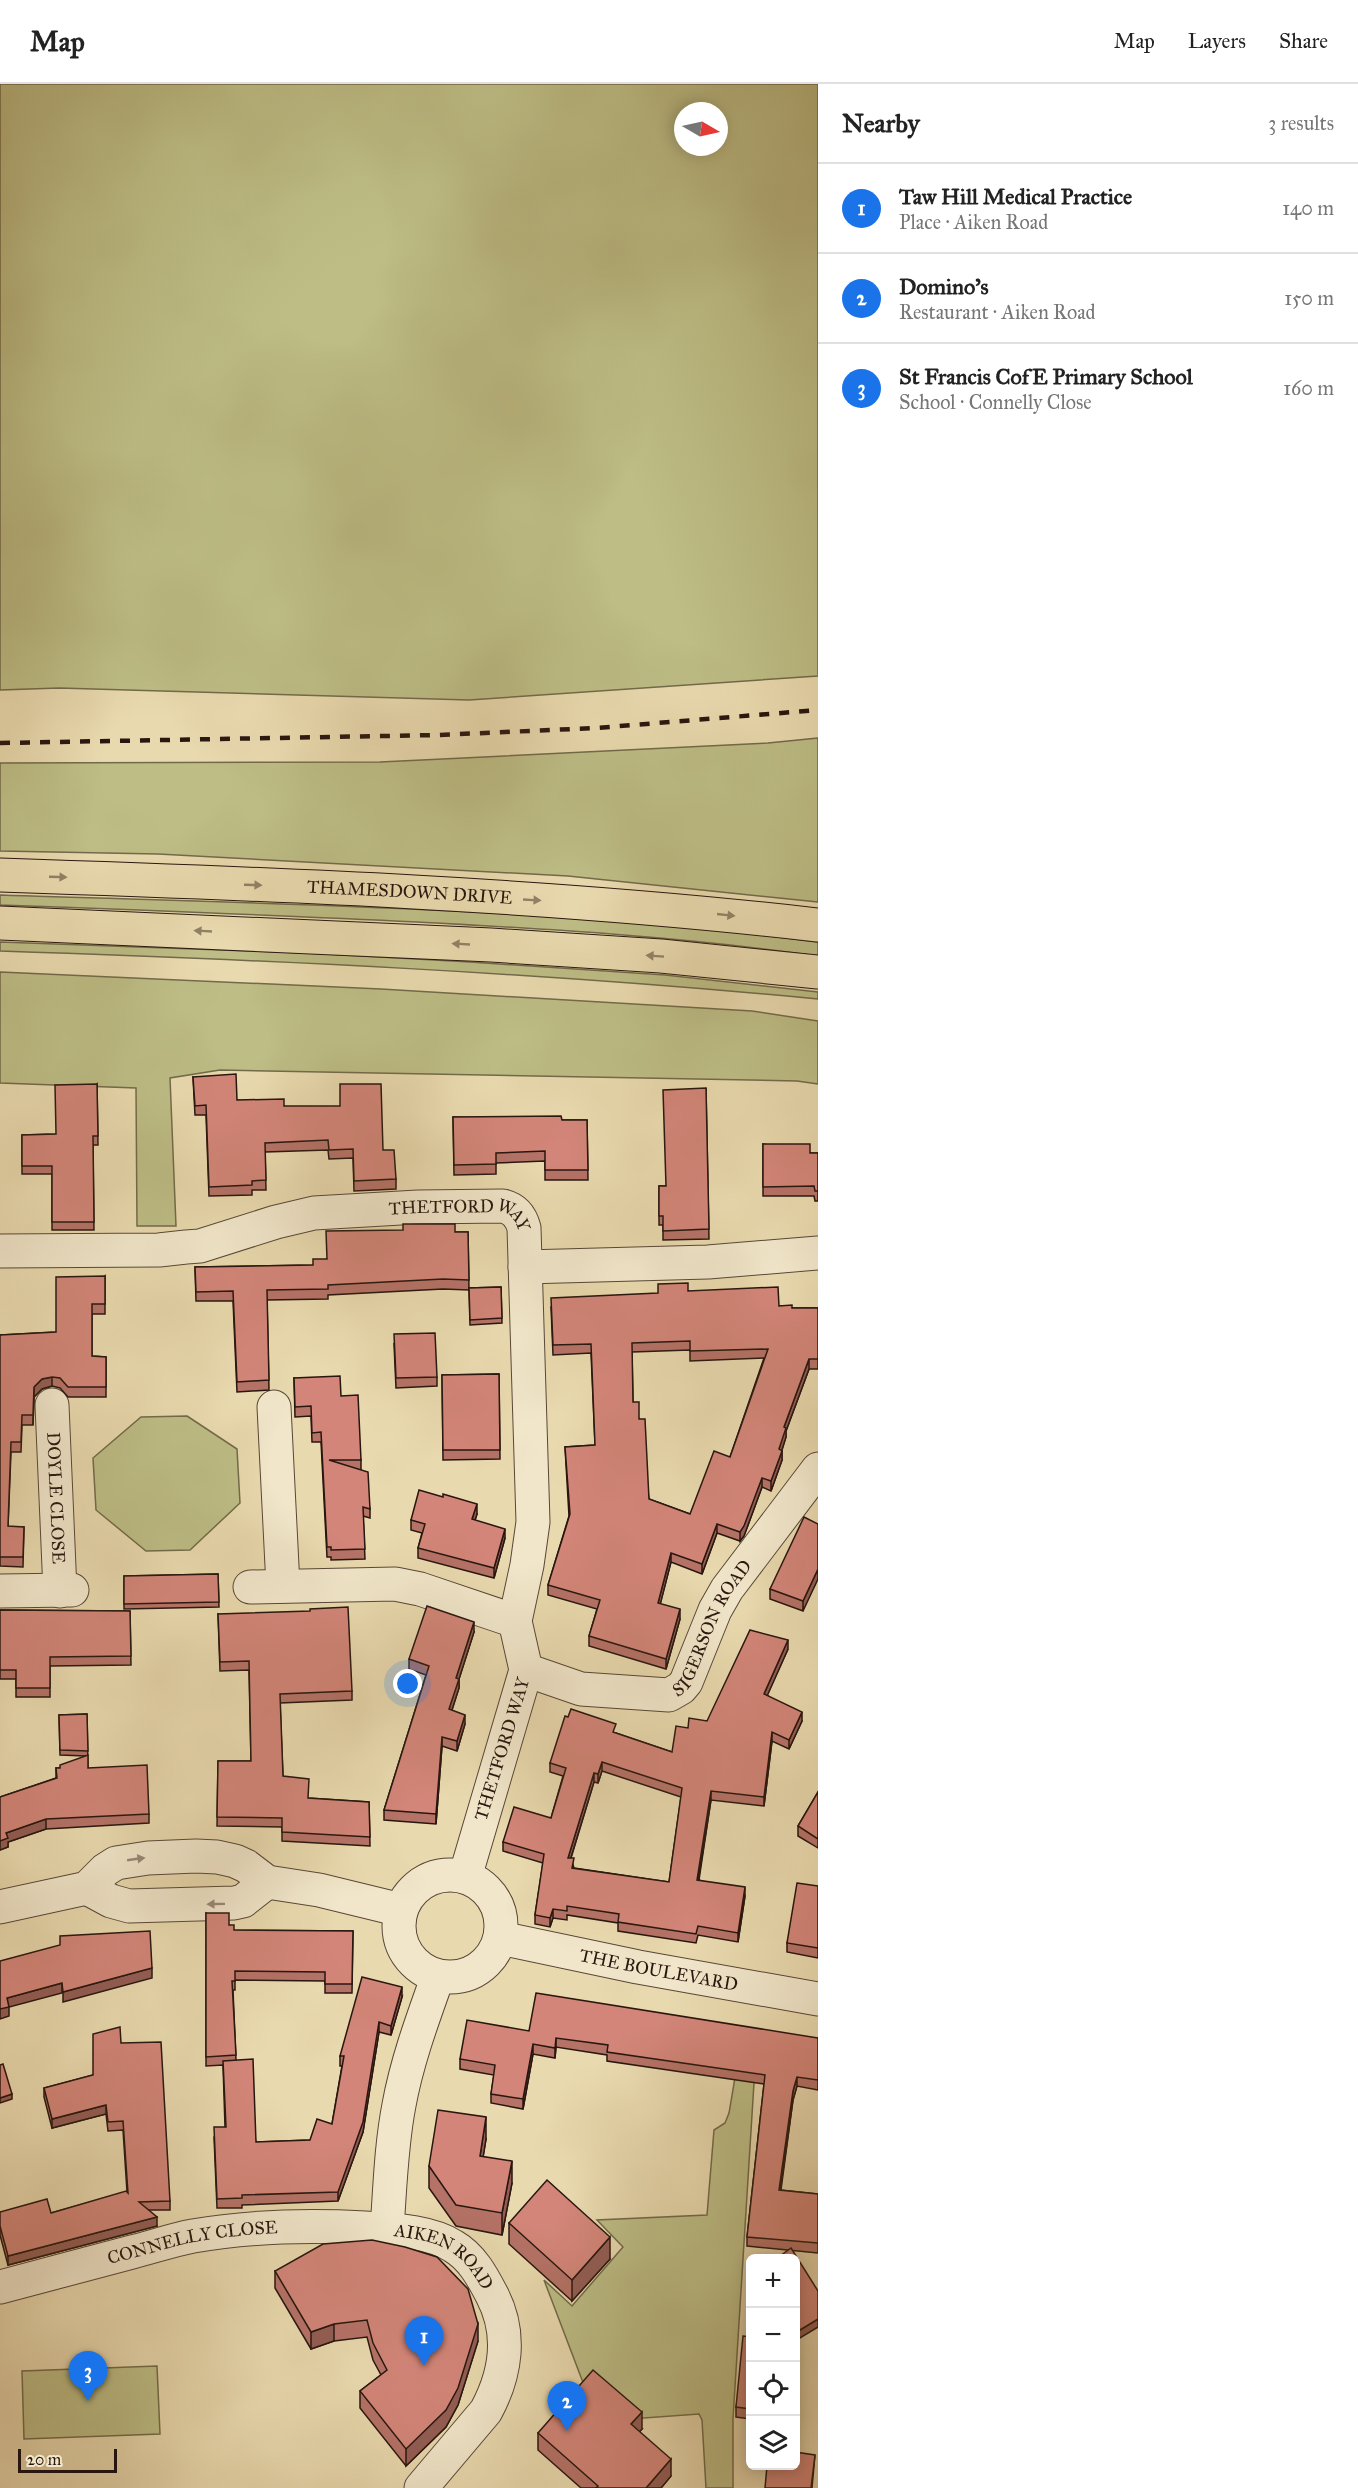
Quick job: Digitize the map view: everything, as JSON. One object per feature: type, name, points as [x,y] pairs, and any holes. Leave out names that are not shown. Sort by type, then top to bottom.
[{"type":"main road","name":"THAMESDOWN DRIVE","points":[[0,875],[260,885],[573,902],[818,925]]},
{"type":"main road","points":[[0,923],[491,945],[661,956],[818,972]]},
{"type":"street","name":"THETFORD WAY","points":[[0,1251],[168,1249],[200,1246],[276,1222],[314,1213],[418,1207],[493,1206],[508,1207],[521,1219],[524,1228],[532,1521],[527,1564],[515,1621],[526,1670],[465,1877]]},
{"type":"street","points":[[525,1267],[696,1263],[818,1253]]},
{"type":"street","name":"DOYLE CLOSE","points":[[0,1591],[66,1591],[52,1405]]},
{"type":"street","points":[[274,1407],[283,1586]]},
{"type":"street","name":"SIGERSON ROAD","points":[[526,1670],[581,1689],[598,1692],[662,1696],[676,1692],[686,1682],[715,1610],[727,1589],[818,1469]]},
{"type":"street","points":[[250,1587],[395,1584],[408,1586],[515,1621]]},
{"type":"street","points":[[0,1907],[87,1888],[105,1870],[116,1863],[148,1857],[196,1856],[235,1861],[246,1866],[267,1882],[320,1890],[401,1910]]},
{"type":"street","points":[[446,1875],[465,1877],[477,1882],[493,1896],[501,1917],[500,1938],[491,1956],[477,1970],[458,1977],[438,1976],[419,1966],[405,1951],[399,1931],[401,1910],[411,1893],[427,1880],[446,1875]]},
{"type":"street","points":[[87,1888],[111,1901],[129,1906],[234,1903],[243,1901],[267,1882]]},
{"type":"street","name":"THE BOULEVARD","points":[[500,1938],[638,1967],[818,1999]]},
{"type":"street","name":"AIKEN ROAD","points":[[421,2488],[475,2427],[494,2397],[504,2358],[504,2325],[496,2301],[480,2272],[464,2254],[453,2245],[439,2240],[387,2229],[391,2166],[399,2104],[405,2076],[438,1976]]},
{"type":"street","name":"CONNELLY CLOSE","points":[[0,2287],[193,2236],[299,2225],[387,2229]]},
{"type":"green space","points":[[0,84],[818,84],[818,676],[469,700],[59,688],[0,690]]},
{"type":"green space","points":[[818,738],[818,902],[568,876],[158,854],[0,851],[0,763],[380,762],[768,743]]},
{"type":"green space","points":[[0,895],[409,909],[614,921],[818,942],[818,956],[618,934],[312,917],[0,905]]},
{"type":"green space","points":[[0,942],[307,953],[665,975],[818,992],[818,999],[512,975],[0,951]]},
{"type":"green space","points":[[0,972],[381,989],[752,1011],[818,1021],[818,1084],[797,1081],[220,1070],[170,1078],[176,1226],[137,1226],[136,1088],[0,1083]]},
{"type":"green space","points":[[187,1416],[237,1449],[240,1503],[190,1550],[146,1551],[96,1510],[93,1458],[141,1417]]},
{"type":"green space","points":[[741,2042],[758,2045],[733,2419],[733,2488],[706,2488],[702,2420],[699,2414],[630,2419],[587,2393],[544,2280],[572,2306],[623,2247],[597,2220],[707,2215],[714,2130],[725,2123],[729,2113]]},
{"type":"green space","points":[[157,2366],[160,2434],[24,2439],[22,2371]]},
{"type":"building","points":[[236,1074],[237,1100],[284,1099],[284,1106],[340,1106],[340,1084],[381,1084],[383,1150],[394,1150],[396,1179],[354,1181],[353,1149],[329,1150],[328,1140],[265,1143],[266,1180],[252,1181],[252,1185],[209,1187],[206,1105],[195,1106],[193,1077]]},
{"type":"building","points":[[97,1084],[98,1136],[93,1136],[94,1222],[52,1222],[52,1166],[22,1166],[22,1135],[56,1134],[55,1085]]},
{"type":"building","points":[[706,1088],[709,1229],[663,1231],[663,1216],[659,1216],[659,1186],[666,1186],[663,1090]]},
{"type":"building","points":[[561,1116],[562,1120],[587,1120],[588,1170],[545,1170],[545,1151],[496,1153],[496,1164],[454,1165],[453,1117]]},
{"type":"building","points":[[763,1144],[810,1144],[810,1153],[818,1153],[818,1191],[815,1191],[814,1186],[763,1187]]},
{"type":"building","points":[[403,1224],[455,1224],[455,1232],[468,1232],[469,1280],[443,1279],[328,1285],[328,1289],[267,1290],[269,1380],[237,1382],[233,1291],[196,1292],[195,1267],[313,1265],[313,1259],[327,1259],[326,1231],[403,1230]]},
{"type":"building","points":[[105,1276],[105,1304],[92,1304],[92,1356],[106,1357],[106,1387],[68,1387],[60,1378],[52,1377],[42,1379],[34,1387],[33,1415],[22,1415],[21,1442],[11,1442],[8,1526],[24,1527],[23,1557],[0,1557],[0,1335],[56,1332],[56,1277]]},
{"type":"building","points":[[688,1283],[688,1291],[778,1287],[779,1306],[818,1308],[818,1359],[809,1359],[784,1427],[786,1428],[779,1449],[782,1451],[771,1481],[762,1478],[744,1526],[740,1532],[717,1524],[702,1564],[671,1553],[658,1603],[680,1609],[666,1659],[589,1636],[600,1600],[548,1585],[570,1514],[565,1447],[595,1445],[591,1344],[553,1345],[551,1298],[658,1293],[658,1284]],"holes":[[[690,1341],[690,1351],[768,1349],[730,1457],[714,1451],[690,1514],[649,1499],[645,1419],[639,1419],[639,1402],[633,1402],[632,1343]]]},
{"type":"building","points":[[501,1287],[502,1318],[470,1320],[469,1288]]},
{"type":"building","points":[[435,1333],[437,1377],[396,1378],[394,1334]]},
{"type":"building","points":[[499,1374],[500,1450],[443,1450],[442,1375]]},
{"type":"building","points":[[340,1376],[341,1396],[358,1395],[361,1460],[329,1460],[368,1472],[370,1509],[363,1507],[365,1549],[331,1550],[331,1547],[327,1547],[321,1432],[312,1433],[311,1406],[295,1407],[294,1378]]},
{"type":"building","points":[[419,1490],[477,1504],[472,1519],[505,1529],[494,1568],[418,1548],[425,1524],[411,1520]]},
{"type":"building","points":[[804,1517],[818,1524],[818,1569],[803,1601],[770,1589]]},
{"type":"building","points":[[218,1574],[219,1602],[124,1604],[124,1576]]},
{"type":"building","points":[[427,1606],[474,1622],[456,1678],[459,1679],[449,1709],[465,1715],[457,1741],[442,1737],[436,1814],[384,1810],[429,1666],[409,1659]]},
{"type":"building","points":[[348,1607],[352,1691],[280,1694],[283,1776],[309,1779],[308,1798],[369,1802],[370,1837],[282,1832],[282,1818],[217,1817],[218,1761],[251,1761],[249,1661],[220,1662],[218,1614],[310,1611],[310,1609]]},
{"type":"building","points":[[0,1610],[130,1611],[131,1656],[50,1657],[50,1688],[16,1688],[16,1670],[0,1670]]},
{"type":"building","points":[[750,1630],[788,1640],[764,1694],[802,1712],[789,1740],[772,1732],[764,1797],[711,1791],[697,1880],[745,1887],[738,1933],[698,1926],[696,1934],[618,1922],[619,1914],[567,1906],[567,1911],[553,1909],[550,1918],[535,1915],[544,1854],[503,1842],[514,1807],[551,1818],[566,1768],[550,1763],[565,1716],[568,1717],[571,1709],[616,1724],[613,1732],[672,1752],[676,1726],[688,1728],[689,1718],[707,1721]],"holes":[[[602,1762],[682,1788],[669,1882],[572,1868],[574,1858],[568,1858],[594,1773],[598,1774]]]},
{"type":"building","points":[[87,1714],[88,1751],[60,1750],[59,1715]]},
{"type":"building","points":[[88,1755],[88,1768],[147,1765],[149,1814],[46,1819],[6,1833],[8,1838],[0,1841],[0,1797],[57,1778],[56,1768],[60,1768],[60,1765]]},
{"type":"building","points":[[818,1792],[818,1839],[798,1826]]},
{"type":"building","points":[[797,1883],[818,1886],[818,1948],[787,1943]]},
{"type":"building","points":[[206,1913],[229,1913],[229,1925],[234,1925],[234,1930],[353,1931],[352,1984],[325,1984],[325,1972],[235,1971],[235,1981],[232,1981],[236,2055],[206,2057]]},
{"type":"building","points":[[150,1931],[152,1968],[63,1992],[62,1983],[7,1998],[9,2007],[0,2009],[0,1961],[60,1945],[60,1936]]},
{"type":"building","points":[[362,1977],[402,1987],[391,2026],[379,2022],[363,2122],[338,2192],[242,2195],[242,2198],[217,2199],[214,2127],[226,2127],[223,2061],[253,2059],[256,2142],[310,2140],[317,2119],[332,2124],[344,2056],[340,2056]]},
{"type":"building","points":[[536,1993],[818,2038],[818,2080],[797,2077],[793,2091],[779,2190],[818,2194],[818,2243],[747,2237],[765,2075],[607,2052],[608,2045],[556,2038],[555,2048],[533,2044],[523,2099],[491,2094],[495,2065],[460,2059],[467,2020],[529,2031]]},
{"type":"building","points":[[120,2027],[121,2043],[161,2042],[170,2201],[139,2202],[157,2217],[8,2256],[0,2226],[0,2212],[47,2199],[51,2213],[126,2191],[128,2193],[123,2121],[108,2122],[106,2105],[52,2119],[44,2088],[93,2075],[93,2034]]},
{"type":"building","points":[[3,2064],[12,2094],[0,2098],[0,2065]]},
{"type":"building","points":[[438,2110],[486,2117],[480,2156],[512,2161],[502,2213],[456,2205],[429,2166]]},
{"type":"building","points":[[547,2180],[610,2237],[572,2280],[509,2223]]},
{"type":"building","points":[[372,2240],[437,2257],[468,2289],[478,2324],[458,2388],[446,2410],[406,2449],[360,2391],[387,2370],[373,2343],[367,2320],[334,2324],[311,2332],[275,2271],[323,2244]]},
{"type":"building","points":[[791,2248],[795,2254],[783,2254]]},
{"type":"building","points":[[800,2262],[818,2291],[818,2319],[800,2330]]},
{"type":"building","points":[[743,2336],[746,2336],[746,2408],[736,2407]]},
{"type":"building","points":[[593,2370],[642,2412],[631,2424],[671,2459],[646,2488],[596,2488],[598,2486],[538,2433]]},
{"type":"building","points":[[800,2453],[815,2455],[811,2488],[765,2488],[767,2470],[800,2470]]},
{"type":"railway","points":[[0,743],[438,735],[596,728],[818,710]]},
{"type":"place","name":"Taw Hill Medical Practice","points":[[424,2366]]},
{"type":"place","name":"St Francis CofE Primary School","points":[[88,2401]]},
{"type":"place","name":"Domino's","points":[[567,2431]]}]
